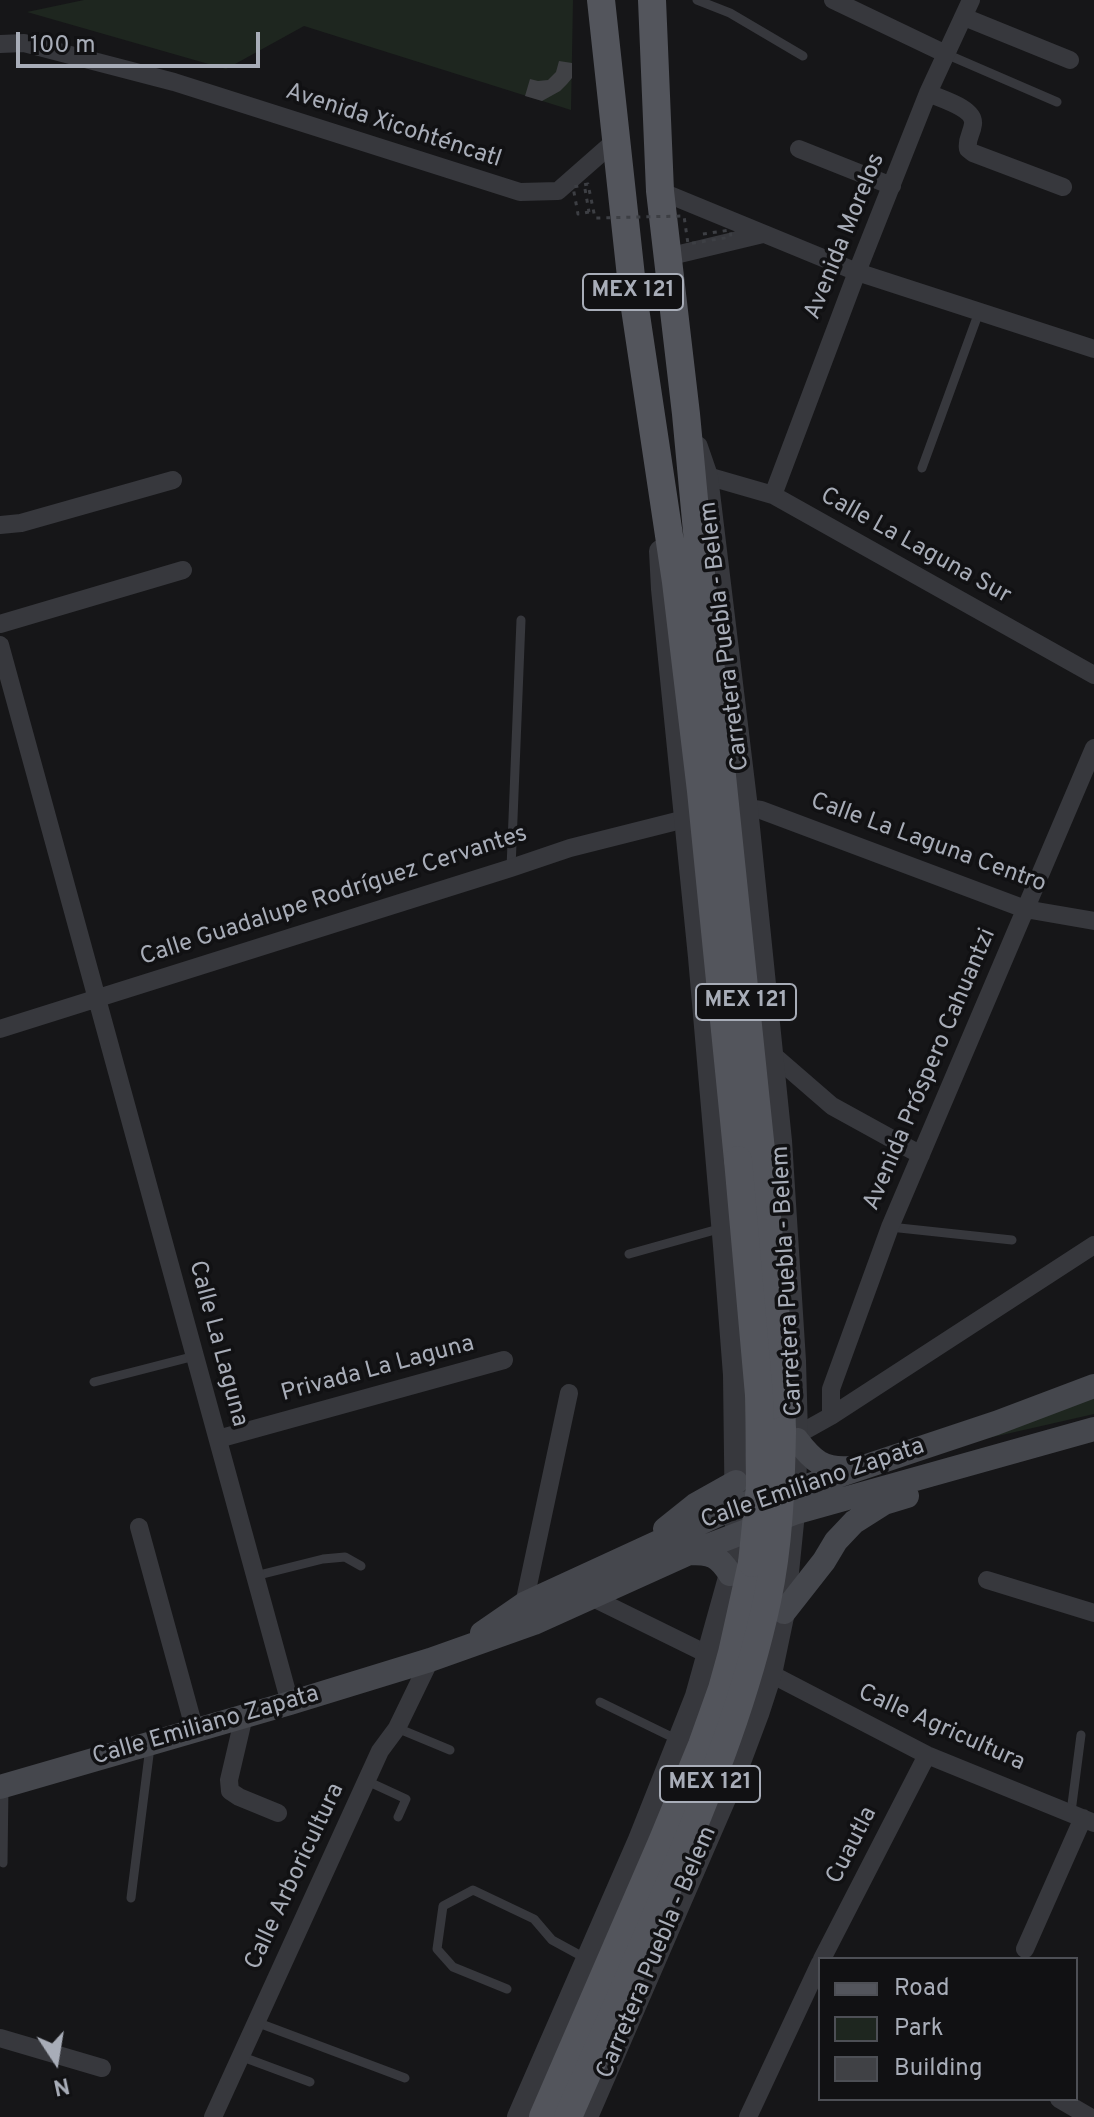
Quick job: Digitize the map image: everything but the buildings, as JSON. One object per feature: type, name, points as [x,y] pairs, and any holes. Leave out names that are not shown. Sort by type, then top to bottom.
[{"type":"main road","name":"Carretera Puebla - Belem","points":[[568,2117],[629,1979],[725,1745],[748,1679],[768,1599],[781,1508],[780,1363],[759,1130],[688,578],[654,430],[633,295],[601,0]]},
{"type":"main road","name":"Carretera Puebla - Belem","points":[[543,2117],[662,1842],[722,1689],[752,1563],[760,1486],[759,1395],[701,791],[688,578],[686,414],[660,191],[652,0]]},
{"type":"main road","name":"Calle Emiliano Zapata","points":[[2,1787],[430,1660],[534,1623],[736,1533],[860,1467],[996,1423],[1094,1386]]},
{"type":"main road","points":[[794,1501],[1084,1432]]},
{"type":"main road","points":[[784,1612],[836,1541],[854,1522],[884,1503],[1084,1432]]},
{"type":"main road","points":[[797,1438],[808,1455],[818,1463],[835,1469],[860,1467]]},
{"type":"main road","name":"Calle Emiliano Zapata","points":[[456,1650],[524,1604],[632,1554],[736,1494],[794,1501]]},
{"type":"main road","points":[[689,1553],[708,1553],[722,1561],[730,1574]]},
{"type":"street","points":[[833,0],[946,54]]},
{"type":"street","points":[[968,8],[1070,60]]},
{"type":"street","name":"Avenida Morelos","points":[[773,495],[928,93],[968,8]]},
{"type":"street","name":"Avenida Xicohténcatl","points":[[0,44],[24,43],[174,82],[520,192],[558,191],[616,140]]},
{"type":"street","points":[[928,93],[968,111],[973,118],[973,127],[967,142],[968,149],[973,153],[1063,187]]},
{"type":"street","points":[[799,149],[892,186]]},
{"type":"street","points":[[660,191],[857,272],[1094,349]]},
{"type":"street","points":[[667,257],[763,234]]},
{"type":"street","name":"Carretera Puebla - Belem","points":[[587,2117],[734,1778],[758,1714],[771,1674],[784,1612],[794,1501],[797,1438],[795,1361],[781,1141],[747,808],[707,476],[686,414]]},
{"type":"street","name":"Carretera Puebla - Belem","points":[[518,2117],[638,1842],[696,1696],[730,1574],[736,1533],[734,1375],[723,1227],[662,589],[654,430]]},
{"type":"street","name":"Calle La Laguna Sur","points":[[707,476],[773,495],[1094,675]]},
{"type":"street","points":[[0,525],[21,523],[173,480]]},
{"type":"street","points":[[0,624],[183,570]]},
{"type":"street","name":"Calle La Laguna","points":[[0,645],[6,688],[97,997],[290,1703]]},
{"type":"street","name":"Avenida Próspero Cahuantzi","points":[[831,1416],[831,1389],[890,1227],[1094,748]]},
{"type":"street","name":"Calle La Laguna Centro","points":[[747,808],[761,810],[1025,909],[1094,921]]},
{"type":"street","name":"Calle Guadalupe Rodríguez Cervantes","points":[[0,1029],[570,848],[685,819]]},
{"type":"street","points":[[772,1054],[832,1106],[921,1155]]},
{"type":"street","points":[[797,1438],[1094,1245]]},
{"type":"street","name":"Privada La Laguna","points":[[218,1439],[504,1360]]},
{"type":"street","points":[[524,1604],[569,1393]]},
{"type":"street","points":[[139,1527],[195,1731]]},
{"type":"street","points":[[987,1580],[1094,1613]]},
{"type":"street","points":[[591,1597],[709,1655]]},
{"type":"street","name":"Calle Arboricultura","points":[[213,2117],[380,1751],[397,1728],[430,1660]]},
{"type":"street","name":"Calle Agricultura","points":[[771,1674],[927,1755],[1083,1818]]},
{"type":"street","points":[[244,1716],[229,1780],[230,1791],[278,1813]]},
{"type":"street","name":"Cuautla","points":[[824,1957],[927,1755]]},
{"type":"street","points":[[1025,1949],[1083,1818]]},
{"type":"street","name":"Cuautla","points":[[748,2117],[818,1968]]},
{"type":"street","points":[[0,2038],[102,2068]]},
{"type":"street","points":[[1062,2101],[1090,2117]]},
{"type":"lane","points":[[697,0],[730,13],[803,56]]},
{"type":"lane","points":[[946,54],[1057,102]]},
{"type":"lane","points":[[922,468],[979,312]]},
{"type":"lane","points":[[511,868],[521,620]]},
{"type":"lane","points":[[629,1254],[723,1227]]},
{"type":"lane","points":[[890,1227],[1012,1240]]},
{"type":"lane","points":[[94,1382],[195,1356]]},
{"type":"lane","points":[[255,1576],[323,1559],[345,1557],[361,1566]]},
{"type":"lane","points":[[600,1702],[678,1740]]},
{"type":"lane","points":[[397,1728],[450,1750]]},
{"type":"lane","points":[[1081,1735],[1083,1818]]},
{"type":"lane","points":[[131,1898],[151,1743]]},
{"type":"lane","points":[[367,1781],[406,1799],[398,1817]]},
{"type":"lane","points":[[2,1787],[3,1863]]},
{"type":"lane","points":[[507,1989],[453,1967],[437,1949],[443,1906],[473,1890],[534,1919],[552,1940],[587,1959]]},
{"type":"lane","points":[[256,2022],[405,2078]]},
{"type":"lane","points":[[240,2056],[310,2082]]},
{"type":"path","points":[[589,212],[578,214],[573,187],[588,184],[595,218],[684,216],[688,244],[731,237],[730,230],[697,235]]},
{"type":"green space","points":[[84,0],[573,0],[571,110],[304,26],[226,69],[27,12]]},
{"type":"green space","points":[[1094,1395],[1094,1414],[971,1442]]}]
